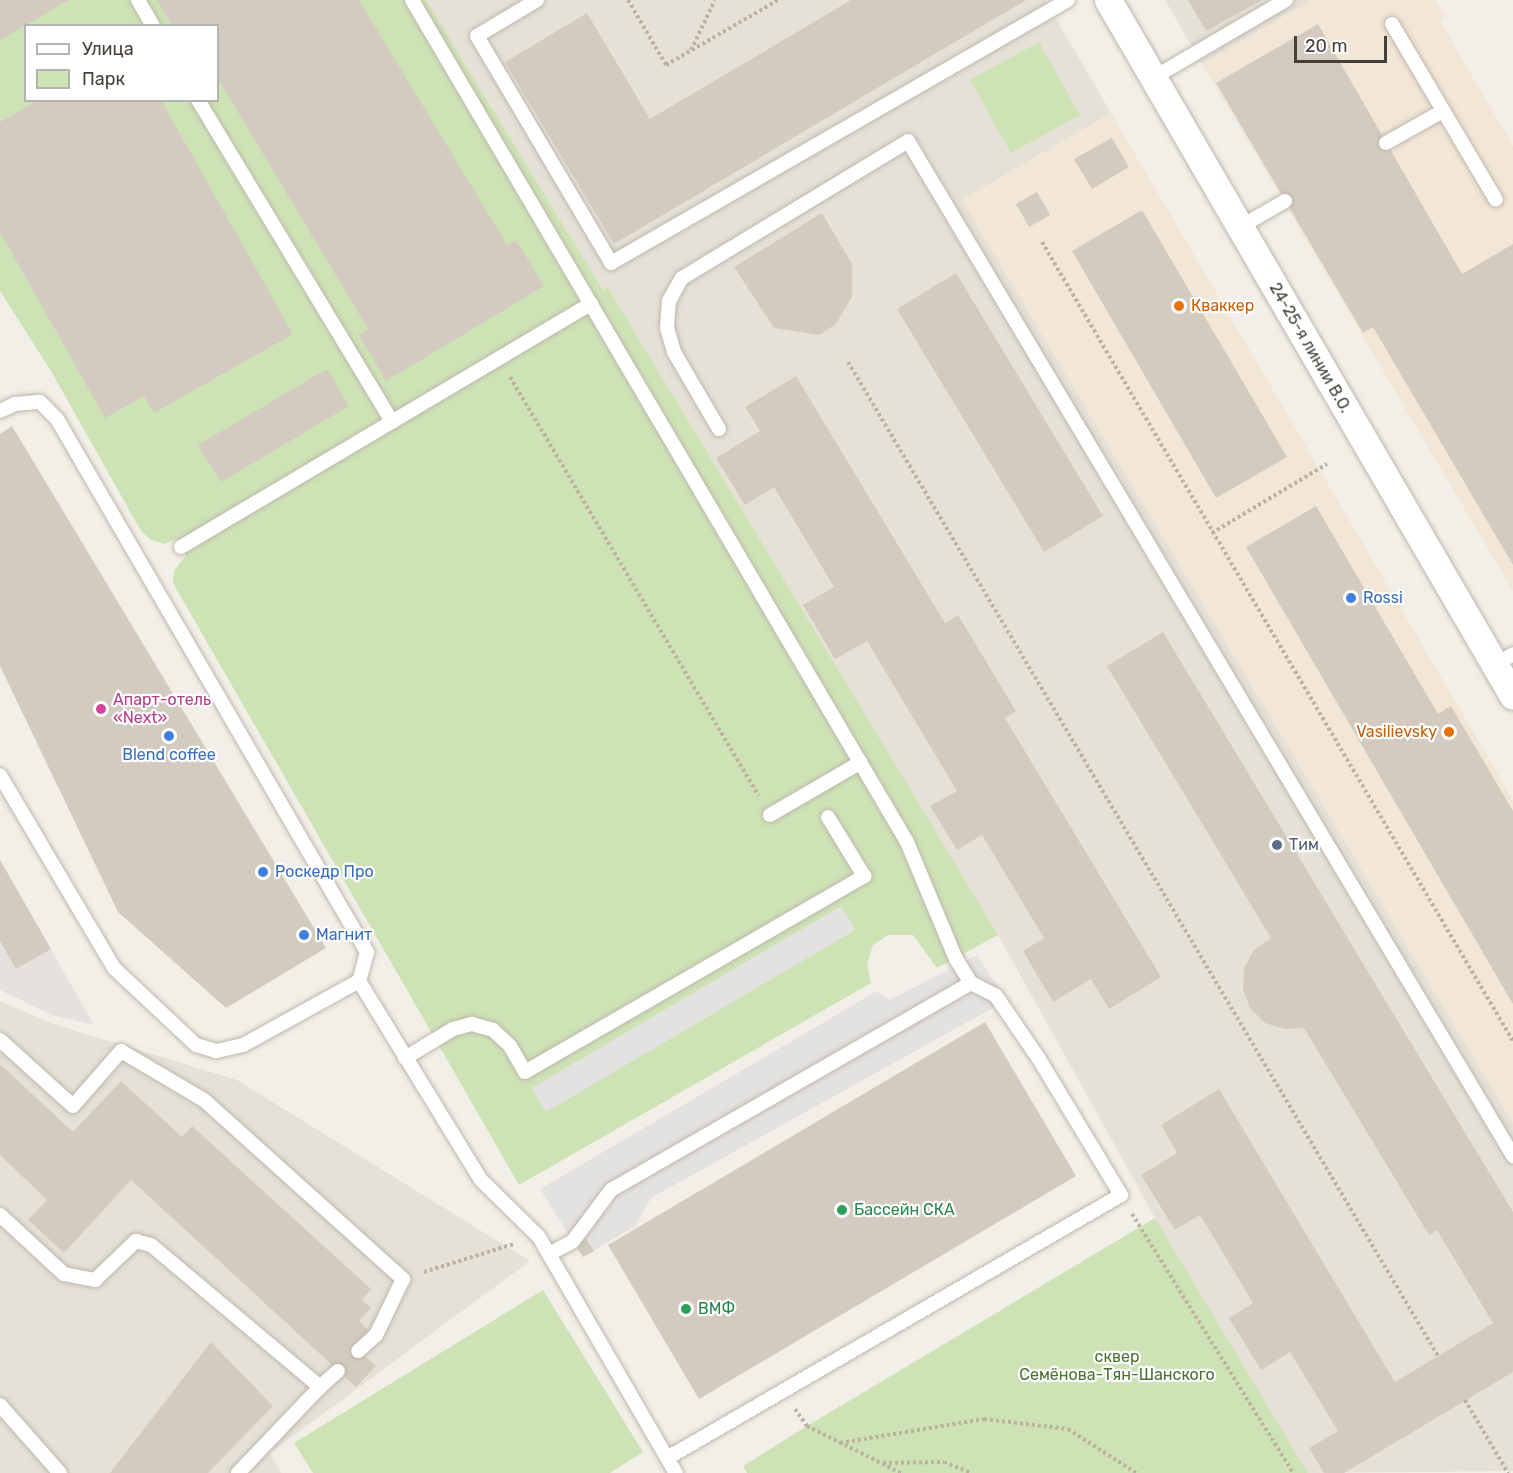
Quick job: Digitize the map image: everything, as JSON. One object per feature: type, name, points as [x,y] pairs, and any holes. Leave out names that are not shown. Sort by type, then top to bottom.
[{"type":"street","name":"24-25-я линии В.О.","points":[[1108,0],[1240,227],[1504,659],[1513,696]]},
{"type":"lane","points":[[138,0],[152,24]]},
{"type":"lane","points":[[412,0],[907,842],[956,959],[971,983],[996,996],[1039,1059],[1120,1195],[784,1393],[669,1457]]},
{"type":"lane","points":[[537,0],[477,36],[611,263],[1068,0]]},
{"type":"lane","points":[[1154,78],[1286,0]]},
{"type":"lane","points":[[1392,24],[1496,200]]},
{"type":"lane","points":[[199,102],[392,422]]},
{"type":"lane","points":[[1386,143],[1443,111]]},
{"type":"lane","points":[[719,429],[674,352],[666,328],[669,301],[682,278],[908,141],[1513,1156]]},
{"type":"lane","points":[[1240,227],[1285,201]]},
{"type":"lane","points":[[181,547],[591,304]]},
{"type":"lane","points":[[0,411],[15,404],[40,402],[57,418],[367,952],[359,981],[243,1044],[216,1051],[195,1045],[114,968],[0,775]]},
{"type":"lane","points":[[770,814],[861,762]]},
{"type":"lane","points":[[405,1058],[453,1029],[472,1024],[493,1030],[510,1046],[525,1072],[864,876],[828,817]]},
{"type":"lane","points":[[359,981],[481,1180],[539,1236],[669,1457],[676,1473]]},
{"type":"lane","points":[[549,1254],[573,1241],[611,1190],[971,983]]},
{"type":"lane","points":[[0,1040],[73,1106],[121,1051],[195,1095],[403,1279],[376,1335],[358,1351]]},
{"type":"lane","points":[[0,1215],[64,1274],[95,1280],[136,1241],[151,1245],[320,1387]]},
{"type":"lane","points":[[238,1473],[338,1371]]},
{"type":"lane","points":[[0,1405],[60,1473]]},
{"type":"path","points":[[628,0],[666,65],[778,0]]},
{"type":"path","points":[[691,51],[715,0]]},
{"type":"path","points":[[1042,242],[1513,1041]]},
{"type":"path","points":[[498,359],[770,814]]},
{"type":"path","points":[[848,362],[1438,1356]]},
{"type":"path","points":[[1212,532],[1327,464]]},
{"type":"path","points":[[1120,1195],[1293,1473]]},
{"type":"path","points":[[403,1279],[539,1236]]},
{"type":"path","points":[[784,1393],[807,1426],[901,1473]]},
{"type":"path","points":[[1465,1400],[1508,1473]]},
{"type":"path","points":[[840,1443],[984,1419],[1068,1429],[1134,1472]]},
{"type":"path","points":[[879,1463],[944,1462],[972,1473]]},
{"type":"shaded area","points":[[426,0],[1045,0],[1111,113],[962,200],[1513,1123],[1513,1471],[1308,1473],[1155,1218],[998,935],[608,287],[603,290]]},
{"type":"shaded area","points":[[1165,0],[1311,0],[1202,64]]},
{"type":"shaded area","points":[[1311,0],[1436,0],[1445,16],[1440,21],[1513,146],[1513,591],[1202,64]]},
{"type":"shaded area","points":[[1111,113],[1513,800],[1513,1123],[962,200]]},
{"type":"shaded area","points":[[0,860],[94,1025],[52,1015],[0,990]]},
{"type":"shaded area","points":[[841,906],[855,930],[546,1112],[532,1088]]},
{"type":"shaded area","points":[[977,955],[1007,1000],[651,1198],[635,1226],[583,1257],[540,1189],[877,991],[890,1000]]},
{"type":"shaded area","points":[[0,1001],[50,1023],[237,1080],[530,1261],[270,1453],[281,1473],[0,1473]]},
{"type":"green space","points":[[0,0],[426,0],[603,290],[608,287],[998,935],[937,968],[913,935],[888,935],[873,945],[867,964],[871,983],[519,1185],[173,583],[174,571],[186,555],[177,539],[164,544],[151,540],[141,531],[51,371],[0,291]]},
{"type":"green space","points":[[1039,42],[1080,115],[1011,153],[970,80]]},
{"type":"green space","name":"сквер Семёнова-Тян-Шанского","points":[[1155,1218],[1308,1473],[747,1473],[743,1466],[807,1426]]},
{"type":"green space","points":[[543,1290],[643,1452],[610,1473],[313,1473],[294,1443]]},
{"type":"building","points":[[0,0],[69,0],[24,24],[0,40]]},
{"type":"building","points":[[157,0],[359,0],[507,245],[516,240],[544,286],[386,381],[358,334],[368,329],[219,81],[219,24],[171,24]]},
{"type":"building","points":[[851,0],[1026,0],[614,244],[505,62],[587,13],[650,119]]},
{"type":"building","points":[[1188,0],[1262,0],[1206,31]]},
{"type":"building","points":[[1318,24],[1462,274],[1513,244],[1513,565],[1373,327],[1363,333],[1216,83]]},
{"type":"building","points":[[35,102],[162,102],[293,334],[154,413],[144,396],[105,418],[0,232],[0,122]]},
{"type":"building","points":[[1112,138],[1129,167],[1092,189],[1074,159]]},
{"type":"building","points":[[1037,192],[1050,215],[1029,227],[1016,204]]},
{"type":"building","points":[[1142,210],[1287,457],[1216,498],[1072,251]]},
{"type":"building","points":[[822,213],[852,264],[852,297],[836,324],[819,335],[774,328],[734,267]]},
{"type":"building","points":[[956,273],[1103,516],[1044,552],[897,309]]},
{"type":"building","points":[[327,369],[349,406],[221,482],[198,445]]},
{"type":"building","points":[[796,376],[945,623],[958,615],[1016,711],[1005,718],[1161,977],[1109,1009],[1091,979],[1053,1002],[1023,951],[1044,938],[982,835],[957,850],[930,806],[957,791],[867,641],[835,659],[803,605],[834,587],[774,487],[745,505],[716,458],[760,431],[745,407]]},
{"type":"building","name":"Апарт-отель «Next»","points":[[12,426],[326,948],[226,1008],[118,912],[0,666],[0,434]]},
{"type":"building","points":[[1316,506],[1438,714],[1451,706],[1513,811],[1513,1004],[1246,547]]},
{"type":"building","points":[[1163,632],[1513,1212],[1513,1372],[1344,1473],[1324,1473],[1309,1448],[1338,1431],[1290,1352],[1261,1370],[1229,1318],[1253,1303],[1200,1215],[1175,1230],[1141,1175],[1177,1153],[1161,1125],[1219,1089],[1395,1382],[1493,1323],[1437,1230],[1429,1235],[1304,1028],[1284,1029],[1265,1023],[1250,1008],[1243,989],[1244,968],[1254,950],[1271,938],[1107,666]]},
{"type":"building","points":[[0,860],[51,949],[16,969],[0,941]]},
{"type":"building","name":"Бассейн СКА","points":[[985,1022],[1076,1176],[699,1399],[608,1245]]},
{"type":"building","points":[[0,1064],[73,1132],[121,1081],[182,1137],[192,1126],[371,1289],[362,1300],[371,1308],[359,1321],[368,1330],[354,1347],[376,1366],[356,1387],[131,1180],[64,1253],[28,1220],[47,1200],[0,1155]]},
{"type":"building","points":[[585,1237],[594,1251],[583,1257],[574,1243]]},
{"type":"building","points":[[211,1342],[273,1406],[208,1473],[110,1473]]},
{"type":"place","name":"Кваккер","points":[[1179,306]]},
{"type":"place","name":"Rossi","points":[[1351,598]]},
{"type":"place","name":"Апарт-отель «Next»","points":[[101,709]]},
{"type":"place","name":"Vasilievsky","points":[[1449,732]]},
{"type":"place","name":"Blend coffee","points":[[169,736]]},
{"type":"place","name":"Тим","points":[[1277,845]]},
{"type":"place","name":"Роскедр Про","points":[[263,872]]},
{"type":"place","name":"Магнит","points":[[304,935]]},
{"type":"place","name":"Бассейн СКА","points":[[842,1210]]},
{"type":"place","name":"ВМФ","points":[[686,1309]]}]
